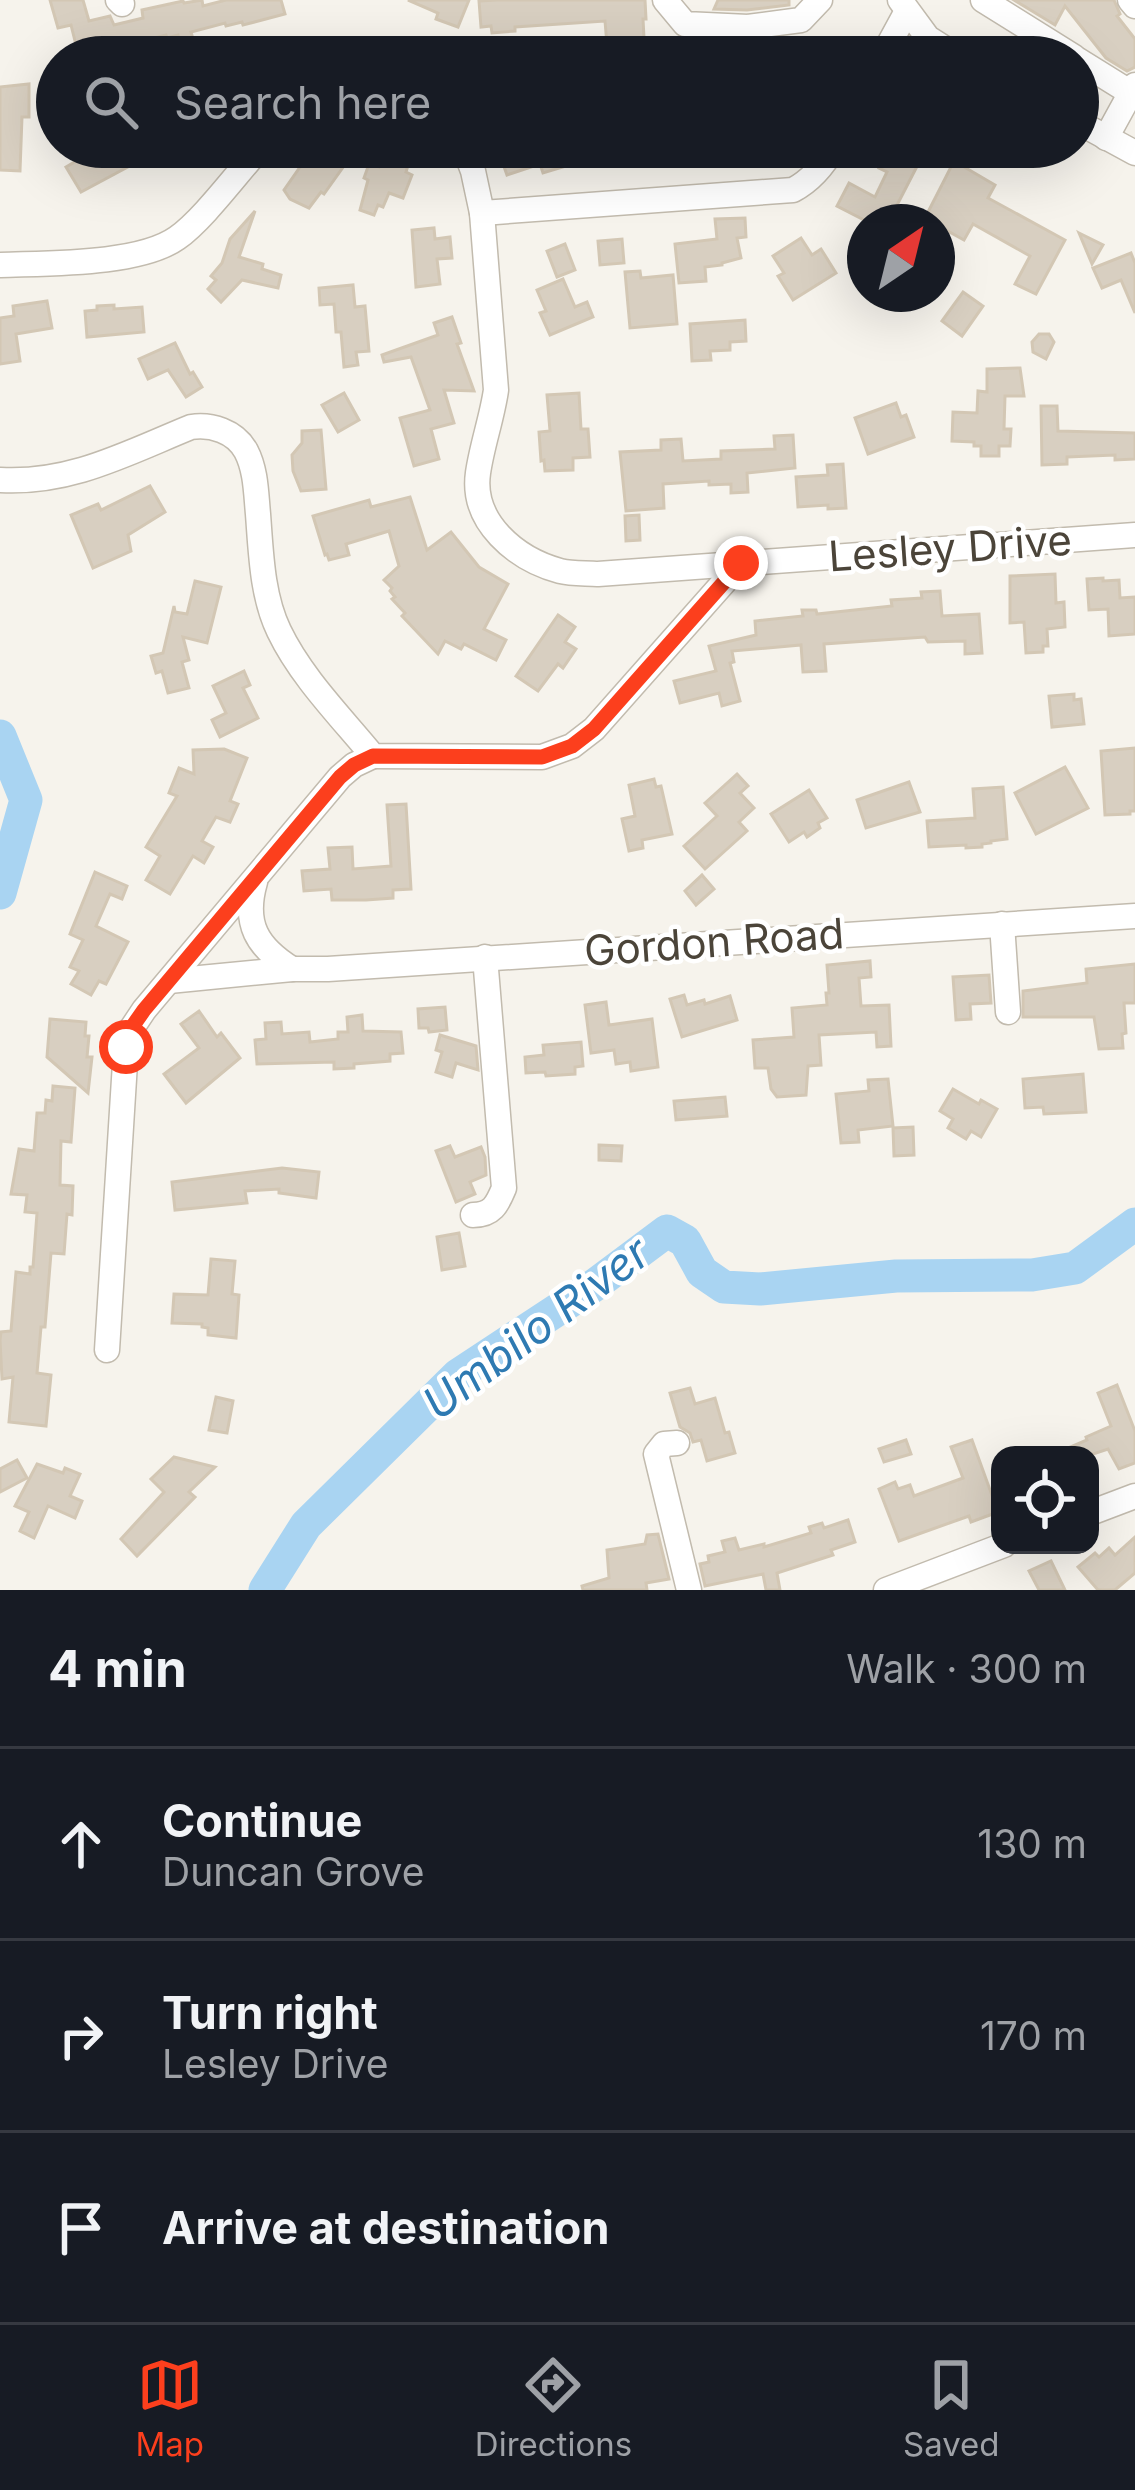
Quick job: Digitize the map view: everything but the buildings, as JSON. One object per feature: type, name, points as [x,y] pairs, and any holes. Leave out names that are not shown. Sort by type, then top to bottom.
[{"type":"street","points":[[665,0],[686,24],[748,27],[801,20],[820,0]]},
{"type":"street","points":[[982,0],[1040,36]]},
{"type":"street","points":[[890,36],[903,5]]},
{"type":"street","points":[[903,5],[926,36]]},
{"type":"street","points":[[1099,71],[1133,89],[1106,137]]},
{"type":"street","points":[[1099,133],[1135,153]]},
{"type":"street","points":[[0,265],[75,262],[158,248],[195,221],[242,168]]},
{"type":"street","name":"Lesley Drive","points":[[472,168],[482,213],[496,390],[478,473],[478,502],[506,542],[531,558],[561,572],[598,574],[1135,535]]},
{"type":"street","points":[[482,213],[793,190],[807,183],[818,168]]},
{"type":"street","points":[[0,481],[57,478],[190,427],[206,424],[232,436],[245,449],[254,477],[262,564],[273,618],[299,664],[373,756]]},
{"type":"street","points":[[107,1350],[130,1030],[354,765],[373,756],[542,757],[582,740],[741,563]]},
{"type":"street","points":[[663,568],[682,582],[695,605],[695,615]]},
{"type":"street","points":[[258,874],[251,912],[254,930],[261,945],[292,969]]},
{"type":"street","name":"Gordon Road","points":[[170,981],[292,969],[1135,916]]},
{"type":"street","points":[[1002,924],[1008,1012]]},
{"type":"street","points":[[473,1215],[492,1211],[504,1188],[485,957]]},
{"type":"street","points":[[677,1443],[664,1444],[656,1454],[689,1590]]},
{"type":"street","points":[[1099,1510],[1135,1496]]},
{"type":"street","points":[[886,1590],[991,1550]]},
{"type":"waterway","name":"Umbilo River","points":[[0,736],[26,800],[0,893]]},
{"type":"waterway","name":"Umbilo River","points":[[265,1590],[306,1525],[458,1375],[667,1231],[685,1241],[702,1272],[724,1287],[760,1289],[896,1276],[1032,1275],[1075,1268],[1135,1224]]},
{"type":"route","points":[[126,1047],[130,1030],[144,1010],[354,765],[373,756],[542,757],[572,746],[594,729],[741,563]]}]
